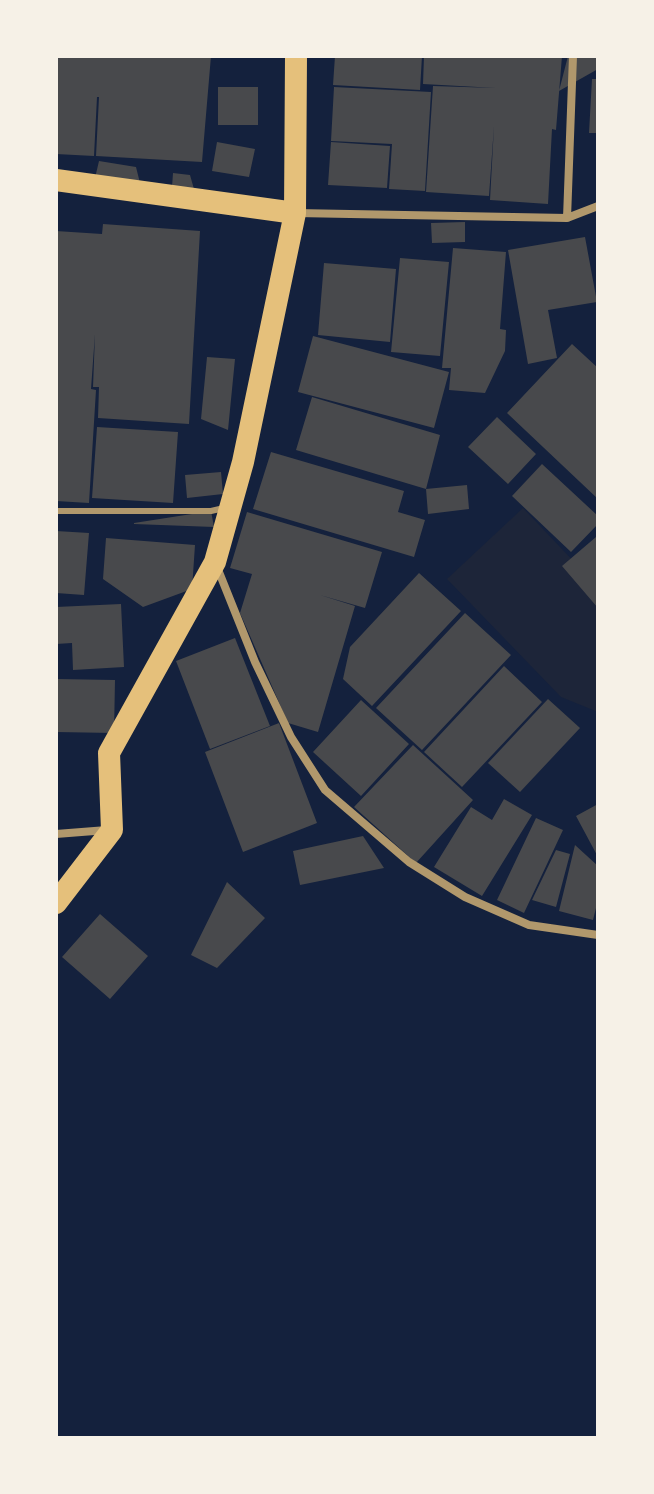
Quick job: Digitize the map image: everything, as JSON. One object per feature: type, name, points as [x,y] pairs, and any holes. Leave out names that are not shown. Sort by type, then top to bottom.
[{"type":"highway","points":[[56,903],[112,830],[109,753],[215,562],[231,507],[295,213],[296,56]]},
{"type":"highway","points":[[56,180],[295,213]]},
{"type":"street","points":[[567,218],[573,56]]},
{"type":"street","points":[[295,213],[567,218],[598,206]]},
{"type":"street","points":[[215,562],[255,662],[291,737],[325,790],[409,862],[465,897],[529,925],[598,935]]},
{"type":"street","points":[[56,834],[112,830]]},
{"type":"lane","points":[[56,511],[211,511],[231,507]]},
{"type":"shaded area","points":[[523,508],[598,587],[598,712],[561,697],[447,579]]},
{"type":"building","points":[[56,56],[211,56],[202,162],[96,156],[99,97],[94,156],[56,154]]},
{"type":"building","points":[[335,56],[422,56],[420,90],[333,85]]},
{"type":"building","points":[[424,56],[562,56],[556,130],[552,129],[548,204],[490,200],[494,126],[489,196],[426,192],[433,86],[496,88],[423,84]]},
{"type":"building","points":[[568,56],[598,56],[598,69],[559,91]]},
{"type":"building","points":[[592,79],[598,79],[598,133],[589,133]]},
{"type":"building","points":[[218,87],[258,87],[258,125],[218,125]]},
{"type":"building","points":[[334,87],[431,92],[425,191],[389,189],[392,144],[331,141]]},
{"type":"building","points":[[217,142],[255,149],[249,177],[212,171]]},
{"type":"building","points":[[331,142],[390,146],[387,188],[328,185]]},
{"type":"building","points":[[99,161],[136,167],[140,183],[95,178]]},
{"type":"building","points":[[173,173],[190,175],[194,189],[172,187]]},
{"type":"building","points":[[465,222],[465,242],[432,243],[431,223]]},
{"type":"building","points":[[103,224],[200,231],[189,424],[98,418],[99,387],[93,387],[95,334],[91,389],[96,390],[89,503],[56,501],[56,231],[102,234]]},
{"type":"building","points":[[585,237],[597,302],[548,310],[557,358],[528,364],[508,250]]},
{"type":"building","points":[[453,248],[506,252],[500,329],[506,330],[505,351],[485,393],[449,390],[451,368],[442,368]]},
{"type":"building","points":[[400,258],[449,262],[440,356],[391,352]]},
{"type":"building","points":[[324,263],[396,269],[390,342],[318,335]]},
{"type":"building","points":[[313,336],[449,372],[434,428],[298,392]]},
{"type":"building","points":[[572,344],[598,368],[598,499],[507,413]]},
{"type":"building","points":[[207,357],[235,359],[228,430],[201,419]]},
{"type":"building","points":[[312,397],[440,435],[426,489],[296,450]]},
{"type":"building","points":[[497,417],[536,454],[508,484],[468,447]]},
{"type":"building","points":[[97,427],[178,432],[173,503],[92,498]]},
{"type":"building","points":[[271,452],[404,491],[398,512],[425,520],[414,557],[253,509]]},
{"type":"building","points":[[542,464],[598,516],[598,524],[571,552],[512,496]]},
{"type":"building","points":[[221,472],[223,494],[187,498],[185,475]]},
{"type":"building","points":[[467,485],[469,509],[428,514],[426,489]]},
{"type":"building","points":[[211,511],[214,527],[134,524],[134,523]]},
{"type":"building","points":[[247,512],[382,552],[365,608],[320,595],[355,606],[318,732],[288,723],[240,613],[252,574],[230,568]]},
{"type":"building","points":[[56,531],[89,533],[84,595],[56,593]]},
{"type":"building","points":[[596,537],[598,539],[598,608],[562,566]]},
{"type":"building","points":[[106,538],[195,545],[192,589],[143,607],[103,579]]},
{"type":"building","points":[[419,573],[461,611],[372,706],[343,679],[350,647]]},
{"type":"building","points":[[121,604],[124,667],[73,670],[72,643],[56,644],[56,607]]},
{"type":"building","points":[[465,613],[511,655],[422,750],[376,708]]},
{"type":"building","points":[[235,638],[270,726],[210,749],[176,661]]},
{"type":"building","points":[[504,666],[542,702],[462,787],[424,752]]},
{"type":"building","points":[[56,679],[115,680],[114,733],[56,732]]},
{"type":"building","points":[[548,699],[580,728],[520,792],[488,763]]},
{"type":"building","points":[[361,700],[409,744],[361,796],[313,752]]},
{"type":"building","points":[[279,723],[317,823],[243,852],[205,752]]},
{"type":"building","points":[[413,745],[473,800],[416,863],[354,807]]},
{"type":"building","points":[[504,799],[532,815],[482,896],[434,867],[471,807],[492,820]]},
{"type":"building","points":[[598,804],[598,857],[576,816]]},
{"type":"building","points":[[536,818],[563,830],[524,913],[497,900]]},
{"type":"building","points":[[363,836],[384,868],[300,885],[293,851]]},
{"type":"building","points":[[575,845],[598,866],[598,900],[593,920],[559,911]]},
{"type":"building","points":[[556,850],[570,854],[556,907],[532,900]]},
{"type":"building","points":[[227,882],[265,918],[217,968],[191,955]]},
{"type":"building","points":[[100,914],[148,956],[110,999],[62,957]]}]
